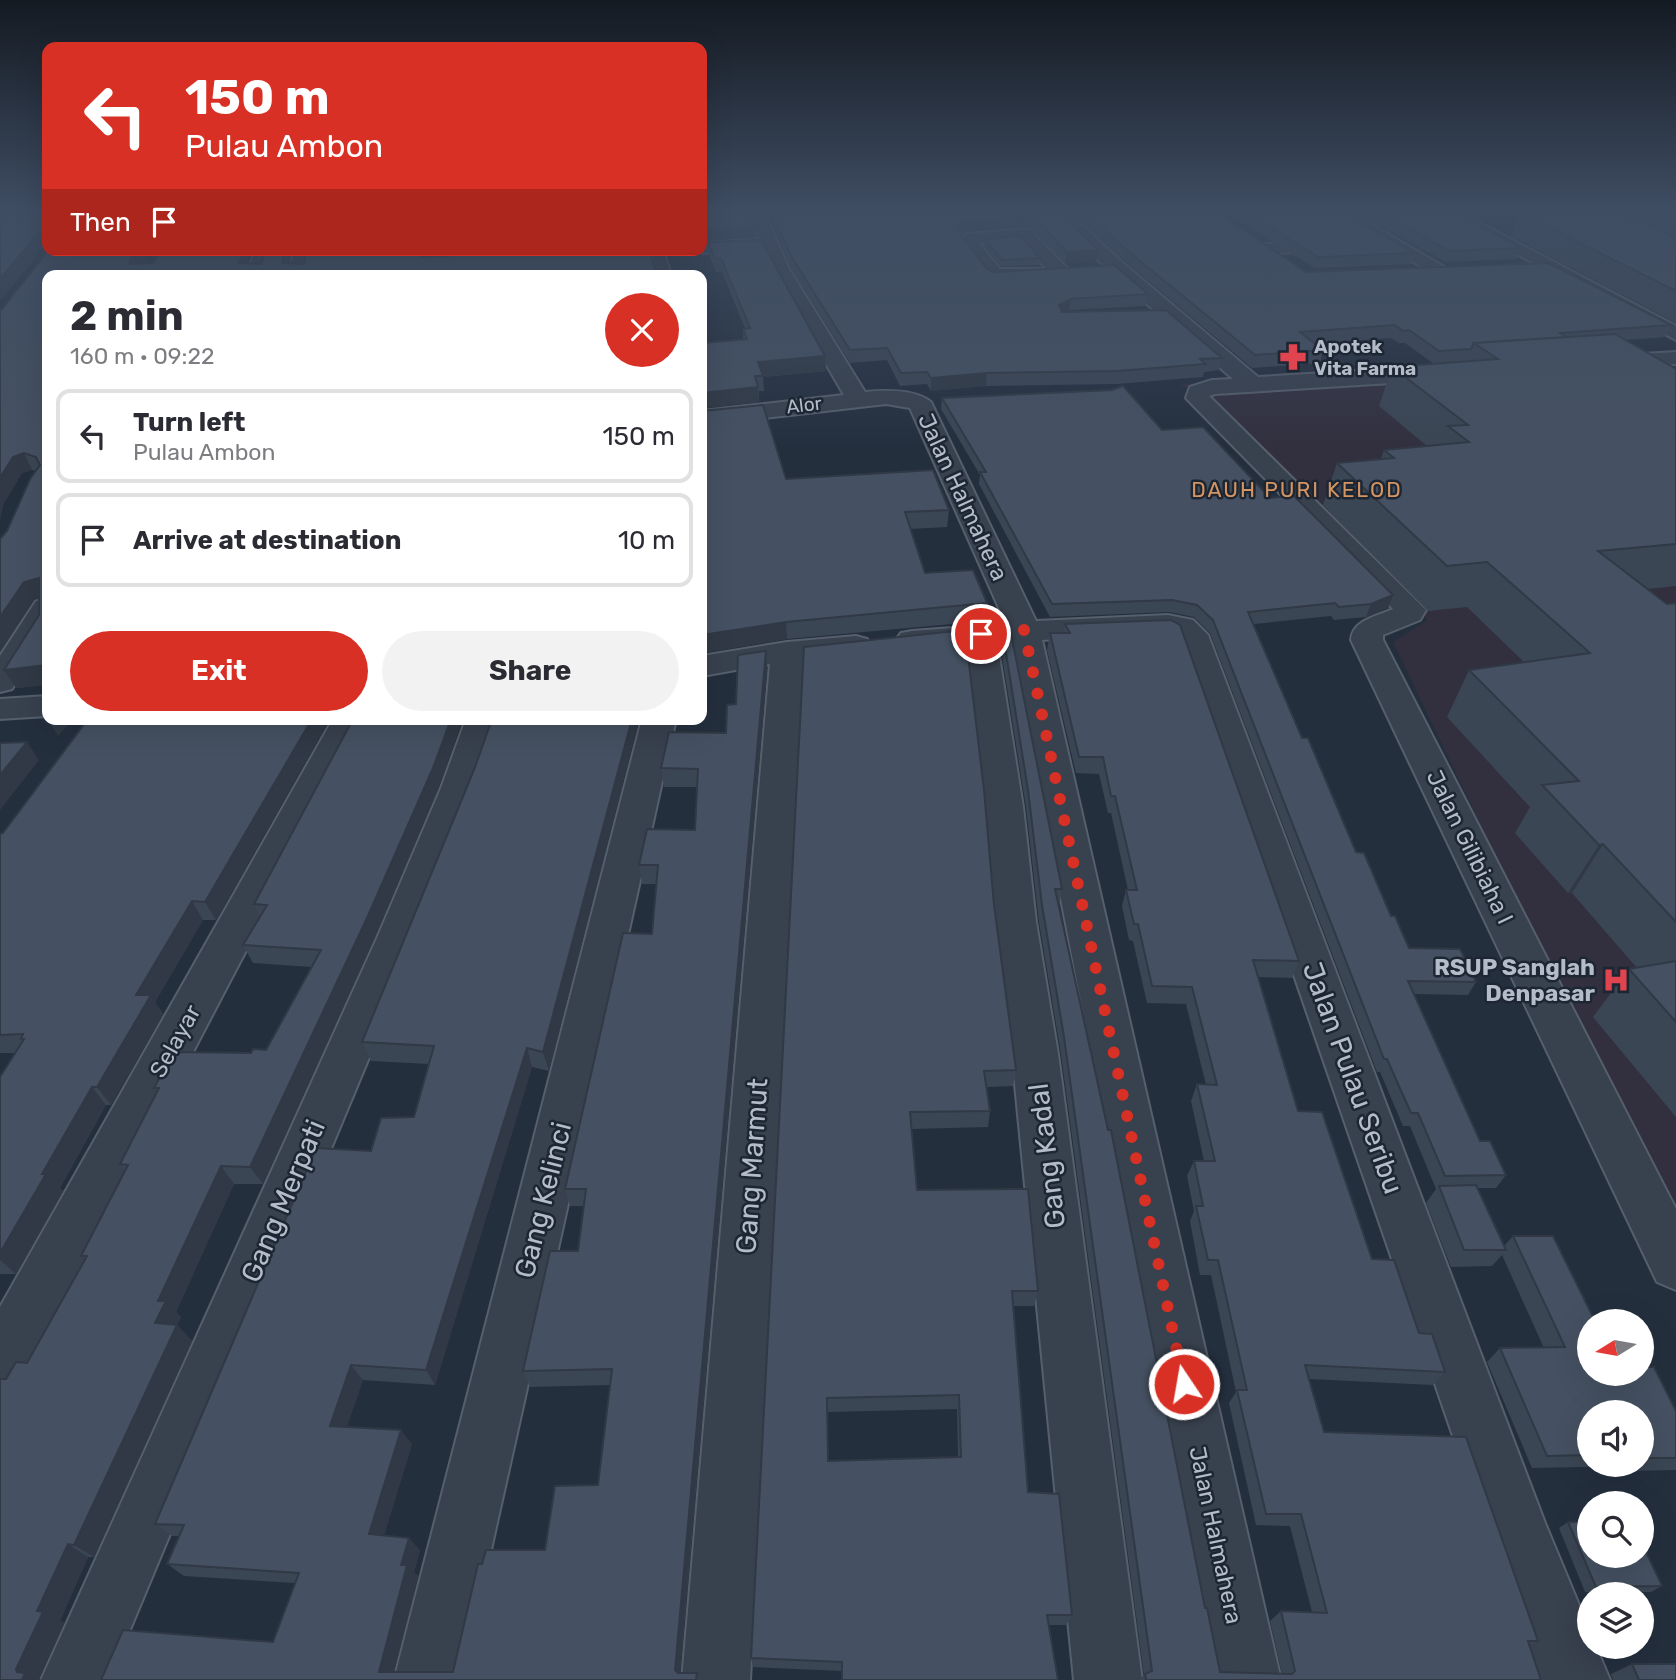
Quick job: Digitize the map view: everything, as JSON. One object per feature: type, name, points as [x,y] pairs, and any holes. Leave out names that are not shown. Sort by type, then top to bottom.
[{"type":"street","points":[[793,290],[858,399]]},
{"type":"street","points":[[1143,290],[1252,384],[1467,372]]},
{"type":"street","points":[[1592,290],[1676,334]]},
{"type":"street","points":[[1145,315],[1170,313]]},
{"type":"street","points":[[1588,364],[1676,358]]},
{"type":"street","name":"Jalan Gilibiaha I","points":[[1252,384],[1203,389],[1198,391],[1198,398],[1411,610],[1409,614],[1371,629],[1367,633],[1367,640],[1676,1264]]},
{"type":"street","name":"Jalan Halmahera","points":[[858,399],[886,397],[916,402],[923,407],[933,424],[1002,632],[1247,1680]]},
{"type":"street","name":"Alor","points":[[707,411],[858,399]]},
{"type":"street","points":[[916,402],[944,400]]},
{"type":"street","points":[[0,682],[42,615]]},
{"type":"street","name":"Jalan Pulau Seribu","points":[[707,665],[787,652],[1002,632],[1168,624],[1182,627],[1192,635],[1514,1522],[1576,1680]]},
{"type":"street","name":"Gang Kadal","points":[[1002,632],[1004,807],[1015,922],[1035,1054],[1108,1680]]},
{"type":"street","name":"Gang Marmut","points":[[716,1680],[787,652]]},
{"type":"street","points":[[0,709],[42,706]]},
{"type":"street","name":"Selayar","points":[[0,1363],[347,725]]},
{"type":"street","name":"Gang Merpati","points":[[75,1680],[398,938],[459,788],[481,725]]},
{"type":"street","name":"Gang Kelinci","points":[[428,1680],[658,725]]},
{"type":"shaded area","name":"RSUP Sanglah Denpasar","points":[[1676,353],[1676,1232],[1393,642],[1428,620],[1232,417],[1179,384],[1340,377]]},
{"type":"building","points":[[17,290],[42,290],[42,666],[4,670],[39,615],[39,578],[24,582],[0,617],[0,539],[7,531],[30,479],[40,465],[36,457],[24,453],[13,457],[0,478],[2,309]]},
{"type":"building","points":[[734,290],[789,290],[825,356],[758,362],[763,376],[755,376],[758,387],[707,392],[707,343],[747,339],[743,329],[750,328]]},
{"type":"building","points":[[813,290],[1144,290],[1148,294],[1071,299],[1059,305],[1062,312],[1166,310],[1222,358],[1200,359],[1206,364],[1118,371],[987,373],[931,378],[927,372],[901,373],[887,348],[850,350]]},
{"type":"building","points":[[1176,290],[1603,290],[1671,325],[1560,333],[1566,337],[1474,343],[1471,349],[1439,351],[1409,330],[1403,331],[1395,325],[1300,332],[1323,350],[1255,355]]},
{"type":"building","points":[[1615,334],[1676,369],[1676,544],[1598,551],[1667,604],[1676,603],[1676,922],[1603,844],[1599,845],[1542,785],[1579,781],[1469,670],[1590,653],[1487,562],[1447,566],[1337,463],[1394,458],[1384,450],[1469,442],[1448,426],[1468,425],[1392,367],[1498,359],[1474,343]]},
{"type":"building","points":[[1123,386],[1162,430],[1203,427],[1270,498],[1294,496],[1393,595],[1371,604],[1339,607],[1335,603],[1248,612],[1302,738],[1308,738],[1356,852],[1364,853],[1391,916],[1395,916],[1409,948],[1460,949],[1476,982],[1408,981],[1480,1141],[1490,1141],[1506,1175],[1445,1176],[1418,1113],[1411,1113],[1387,1059],[1384,1059],[1213,620],[1197,605],[1172,600],[1052,604],[980,472],[986,472],[942,398],[1112,390]]},
{"type":"building","points":[[763,405],[786,479],[933,470],[949,510],[905,512],[925,573],[973,570],[987,603],[786,622],[707,634],[707,411]]},
{"type":"building","points":[[1171,620],[1180,625],[1299,961],[1253,960],[1298,1111],[1322,1112],[1372,1259],[1394,1260],[1419,1333],[1432,1334],[1445,1372],[1305,1365],[1324,1432],[1466,1437],[1538,1641],[1528,1641],[1541,1680],[1146,1680],[1145,1674],[1152,1671],[1064,1037],[1003,634],[1011,634],[1062,889],[1055,889],[1108,1130],[1111,1130],[1220,1672],[1292,1674],[1295,1671],[1281,1611],[1327,1613],[1301,1514],[1266,1514],[1237,1390],[1247,1390],[1218,1260],[1208,1260],[1196,1206],[1203,1206],[1194,1161],[1215,1161],[1197,1084],[1217,1085],[1192,987],[1152,986],[1138,924],[1134,924],[1126,890],[1137,890],[1115,796],[1111,796],[1103,757],[1079,757],[1050,633],[1070,633],[1065,624]]},
{"type":"building","points":[[965,630],[984,790],[994,905],[1016,1070],[984,1071],[990,1111],[910,1112],[917,1190],[1028,1189],[1038,1291],[1012,1291],[1028,1492],[1059,1494],[1072,1615],[1047,1615],[1058,1680],[842,1680],[842,1662],[751,1658],[804,647]],"holes":[[[959,1395],[961,1457],[828,1461],[827,1398]]]},
{"type":"building","points":[[766,651],[675,1670],[678,1673],[697,1673],[696,1680],[101,1680],[123,1630],[273,1642],[299,1573],[167,1564],[184,1525],[155,1524],[316,1148],[371,1151],[381,1118],[414,1117],[434,1046],[362,1042],[474,770],[490,725],[630,725],[543,1052],[527,1048],[426,1370],[351,1365],[330,1426],[401,1430],[369,1534],[409,1538],[401,1565],[407,1565],[379,1672],[453,1672],[478,1564],[482,1564],[486,1550],[545,1550],[555,1486],[598,1485],[612,1369],[523,1371],[550,1251],[578,1251],[586,1189],[565,1189],[623,933],[652,934],[658,865],[639,865],[647,829],[695,830],[698,769],[661,768],[669,732],[726,733],[727,705],[736,704],[738,655]]},
{"type":"building","points":[[84,725],[308,725],[205,902],[192,901],[136,995],[151,995],[97,1087],[92,1087],[0,1253],[0,1077],[24,1039],[21,1039],[23,1034],[0,1035],[0,834]]},
{"type":"building","points":[[350,725],[449,725],[433,768],[367,918],[250,1167],[221,1166],[158,1301],[166,1301],[155,1323],[177,1325],[74,1545],[68,1544],[37,1611],[43,1612],[16,1669],[17,1672],[25,1673],[22,1680],[0,1680],[0,1379],[6,1379],[16,1362],[27,1363],[87,1256],[81,1256],[128,1165],[120,1164],[159,1088],[154,1088],[174,1052],[251,1053],[253,1049],[266,1050],[321,950],[243,945],[267,905],[254,904]]},
{"type":"building","points":[[27,742],[0,775],[0,743]]},
{"type":"building","points":[[1676,961],[1676,1022],[1629,969]]},
{"type":"building","points":[[1476,1185],[1506,1250],[1464,1250],[1439,1186]]},
{"type":"building","points":[[1513,1236],[1553,1236],[1589,1309],[1577,1309],[1577,1386],[1654,1386],[1654,1367],[1676,1411],[1676,1458],[1654,1458],[1654,1400],[1577,1400],[1577,1455],[1547,1456],[1500,1348],[1565,1347]]},
{"type":"building","points":[[1568,1522],[1577,1522],[1577,1543]]},
{"type":"building","points":[[1588,1568],[1654,1568],[1662,1586],[1654,1586],[1654,1582],[1594,1582]]},
{"type":"building","points":[[1632,1664],[1676,1664],[1676,1680],[1639,1680]]},
{"type":"place","name":"Apotek Vita Farma","points":[[1293,357]]},
{"type":"place","name":"RSUP Sanglah Denpasar","points":[[1616,980]]},
{"type":"district","name":"DAUH PURI KELOD","points":[[1297,489]]},
{"type":"route","points":[[981,634],[1024,630],[1184,1384]]}]
